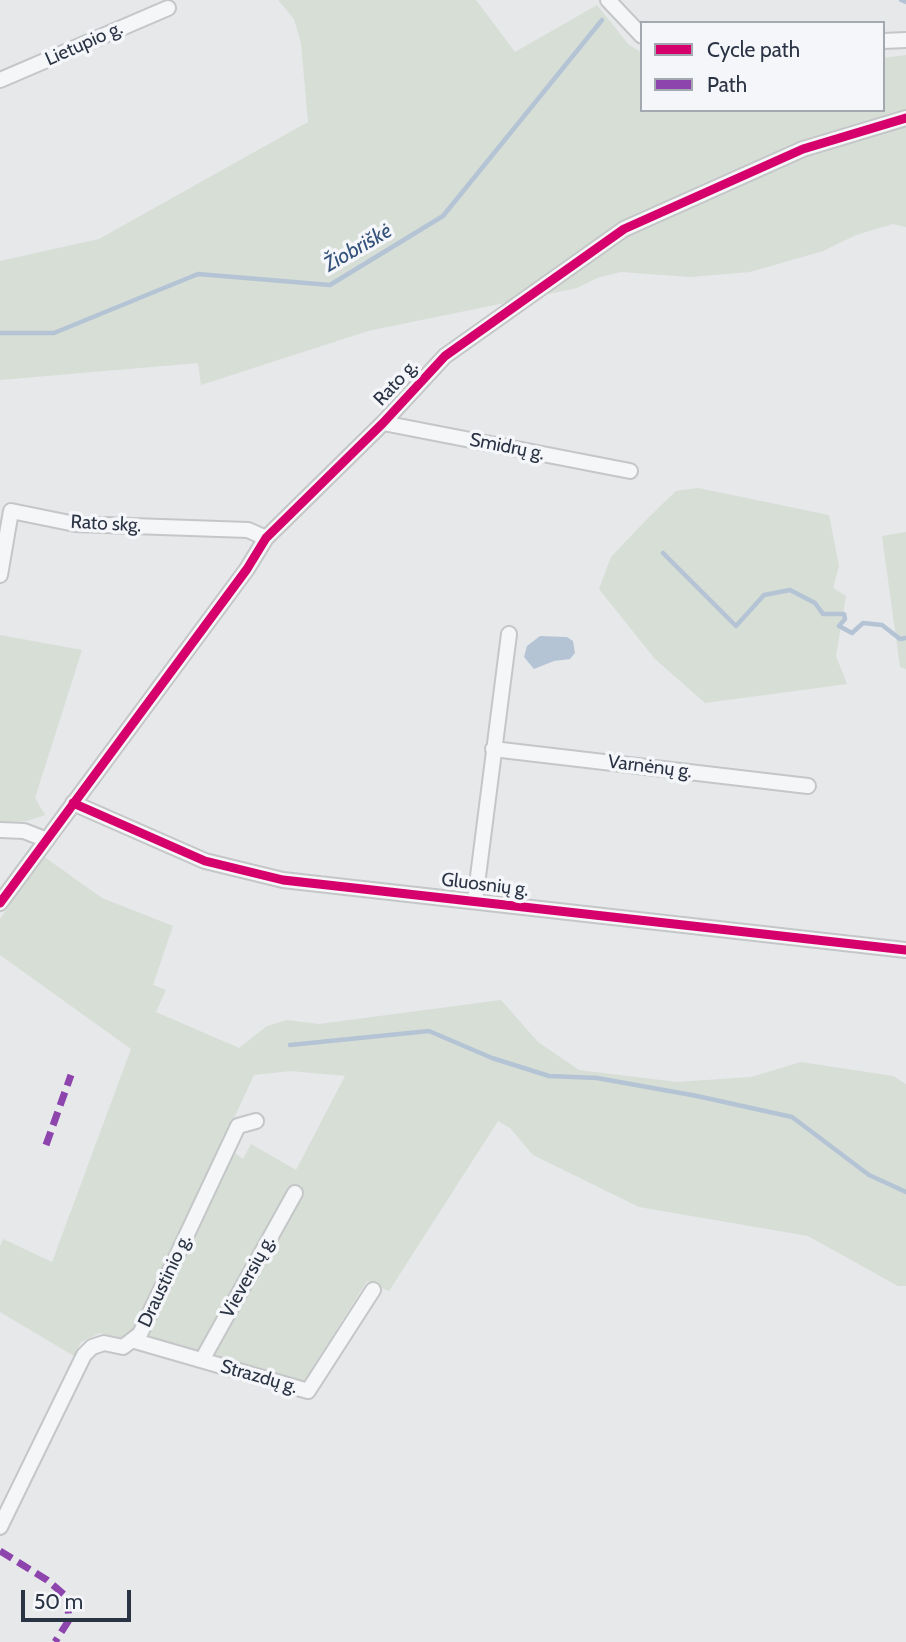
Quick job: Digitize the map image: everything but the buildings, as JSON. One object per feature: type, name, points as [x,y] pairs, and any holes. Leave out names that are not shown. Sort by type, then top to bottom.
[{"type":"street","points":[[608,0],[640,34]]},
{"type":"street","name":"Lietupio g.","points":[[0,80],[168,8]]},
{"type":"street","points":[[885,41],[906,40]]},
{"type":"street","name":"Rato g.","points":[[0,902],[247,569],[266,538],[383,424],[445,356],[624,229],[803,149],[906,118]]},
{"type":"street","name":"Smidrų g.","points":[[383,424],[631,471]]},
{"type":"street","name":"Rato skg.","points":[[0,575],[11,512],[75,524],[248,530],[266,538]]},
{"type":"street","points":[[475,900],[509,634]]},
{"type":"street","name":"Varnėnų g.","points":[[493,750],[808,786]]},
{"type":"street","name":"Gluosnių g.","points":[[73,803],[123,827],[218,864],[283,880],[906,950]]},
{"type":"street","points":[[0,830],[24,831],[47,840]]},
{"type":"street","name":"Draustinio g.","points":[[0,1527],[85,1355],[92,1347],[104,1343],[123,1347],[135,1341],[237,1126],[256,1121]]},
{"type":"street","name":"Vieversių g.","points":[[202,1360],[295,1193]]},
{"type":"street","name":"Strazdų g.","points":[[135,1341],[308,1391],[373,1290]]},
{"type":"shaded area","points":[[278,0],[476,0],[515,52],[597,5],[628,44],[640,52],[640,112],[885,112],[885,58],[906,55],[906,227],[893,224],[856,235],[823,251],[750,272],[690,277],[621,272],[597,278],[577,288],[368,331],[201,385],[198,363],[0,380],[0,261],[99,239],[308,122],[301,43],[294,19]]},
{"type":"shaded area","points":[[698,488],[829,515],[839,566],[833,588],[846,596],[836,656],[847,684],[705,703],[655,659],[599,589],[611,557],[648,518],[676,491]]},
{"type":"shaded area","points":[[906,532],[906,669],[900,667],[882,536]]},
{"type":"shaded area","points":[[0,635],[82,650],[35,798],[45,815],[27,821],[0,822]]},
{"type":"shaded area","points":[[43,856],[102,898],[173,926],[153,985],[166,990],[156,1012],[239,1048],[267,1026],[287,1020],[319,1024],[501,1000],[538,1042],[579,1070],[677,1082],[751,1077],[801,1062],[893,1076],[906,1084],[906,1286],[898,1286],[808,1236],[639,1207],[533,1155],[510,1128],[498,1121],[389,1291],[367,1281],[303,1383],[144,1339],[231,1150],[243,1159],[251,1144],[296,1170],[345,1076],[291,1071],[254,1075],[134,1333],[124,1338],[100,1333],[81,1342],[74,1356],[0,1312],[0,1246],[3,1239],[52,1262],[131,1049],[0,955],[0,919]]},
{"type":"water","points":[[540,636],[567,637],[573,641],[575,653],[570,659],[554,661],[534,669],[524,657],[527,646]]},
{"type":"waterway","points":[[901,0],[906,2]]},
{"type":"waterway","name":"Žiobriškė","points":[[0,333],[54,333],[198,274],[330,285],[443,216],[602,20]]},
{"type":"waterway","points":[[663,553],[736,626],[764,595],[790,590],[815,603],[823,614],[844,614],[845,619],[839,626],[852,633],[863,623],[882,625],[900,639],[906,638]]},
{"type":"waterway","points":[[290,1045],[429,1031],[492,1058],[549,1076],[597,1078],[792,1117],[869,1175],[906,1192]]},
{"type":"marked path","points":[[46,1145],[71,1075]]},
{"type":"marked path","points":[[0,1551],[47,1580],[67,1597],[69,1620],[55,1642]]},
{"type":"cycle path","points":[[0,903],[247,569],[266,538],[383,423],[445,356],[624,229],[803,149],[906,118]]},
{"type":"cycle path","points":[[73,803],[205,861],[283,880],[906,950]]}]
